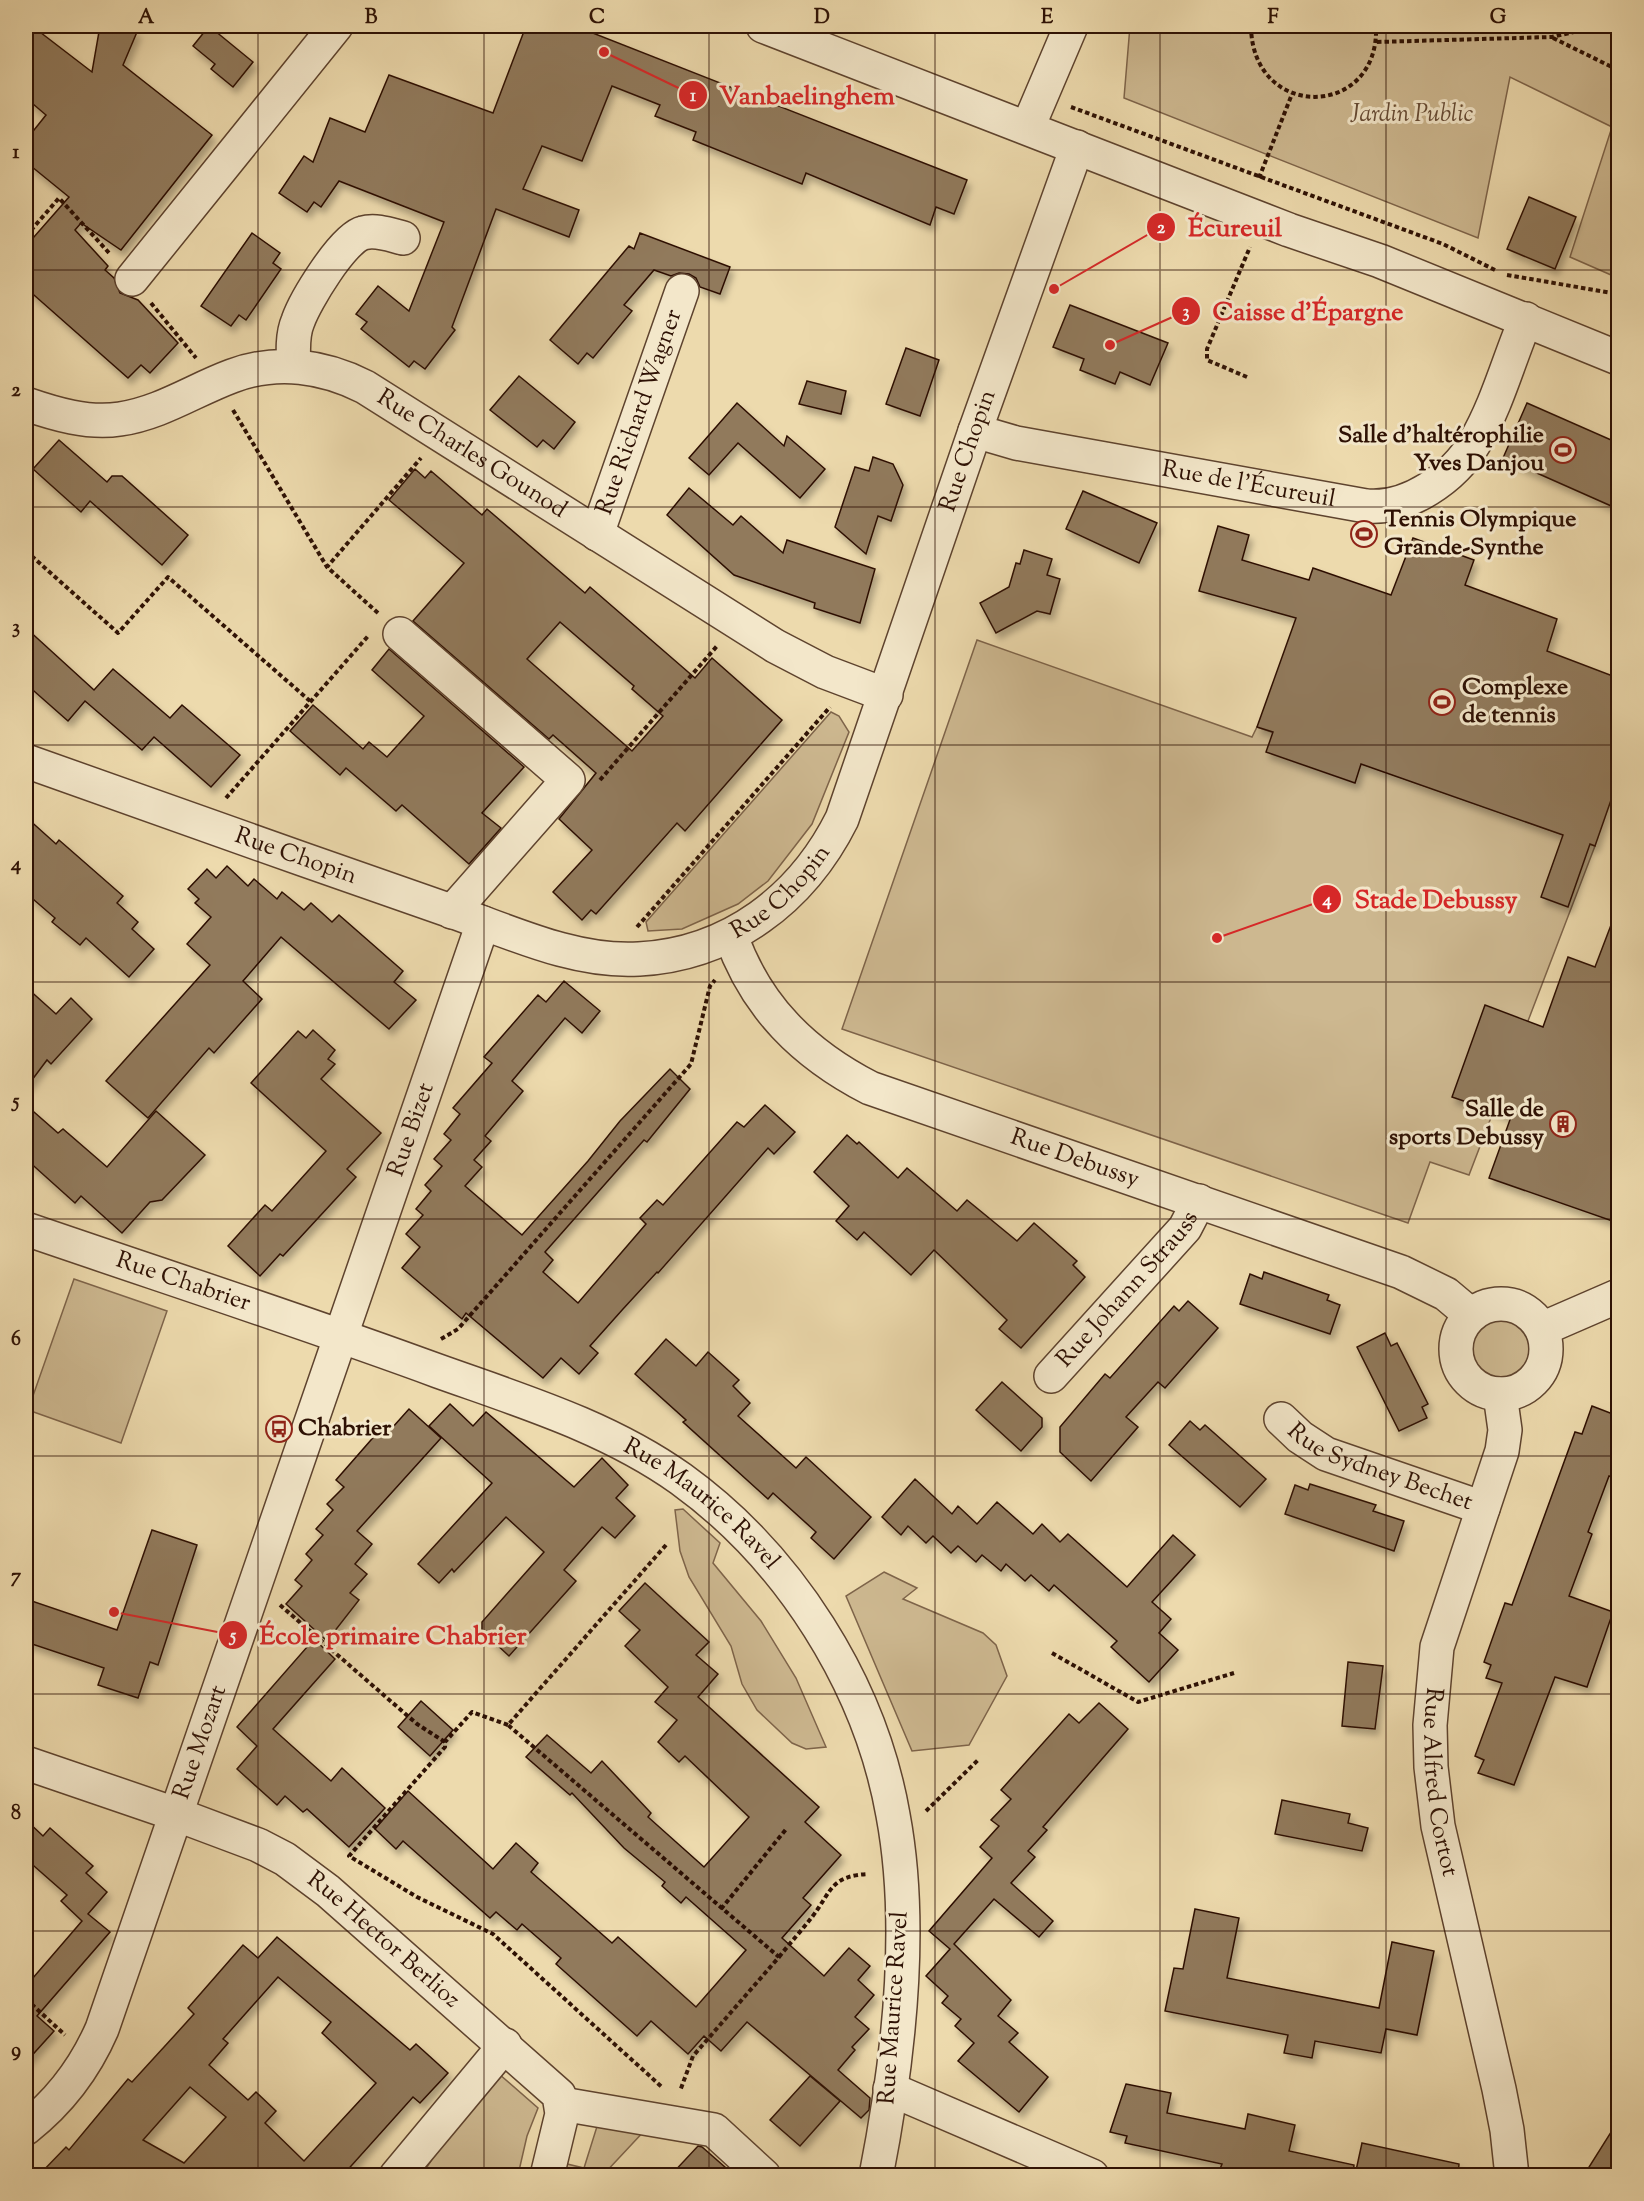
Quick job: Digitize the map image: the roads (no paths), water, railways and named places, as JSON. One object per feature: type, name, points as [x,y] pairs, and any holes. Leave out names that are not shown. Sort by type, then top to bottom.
[{"type":"street","points":[[132,279],[336,26]]},
{"type":"street","points":[[763,26],[1289,230],[1380,261],[1521,329],[1618,382]]},
{"type":"street","points":[[1028,127],[1071,26]]},
{"type":"street","name":"Rue Chopin","points":[[26,761],[483,923],[578,953],[624,960],[734,945],[757,920],[786,896],[826,847],[845,812],[975,431],[1077,147]]},
{"type":"street","points":[[294,366],[298,320],[348,243],[361,233],[370,232],[404,238]]},
{"type":"street","name":"Rue Richard Wagner","points":[[597,534],[682,291]]},
{"type":"street","points":[[1521,329],[1618,358]]},
{"type":"street","name":"Rue de l'Écureuil","points":[[975,431],[1028,445],[1366,506],[1390,507],[1423,493],[1467,454],[1480,432],[1521,329]]},
{"type":"street","name":"Rue Charles Gounod","points":[[26,404],[90,420],[121,419],[163,408],[238,374],[294,366],[322,369],[351,380],[790,654],[844,680],[886,695]]},
{"type":"street","points":[[392,626],[567,780],[452,912]]},
{"type":"street","name":"Rue Bizet","points":[[340,1337],[483,923]]},
{"type":"street","name":"Rue Debussy","points":[[734,945],[757,992],[785,1028],[841,1073],[885,1094],[1199,1201],[1417,1279],[1446,1294],[1471,1315]]},
{"type":"street","name":"Rue Johann Strauss","points":[[1051,1376],[1185,1228],[1199,1201]]},
{"type":"street","name":"Rue Chabrier","points":[[26,1229],[340,1337]]},
{"type":"street","points":[[1542,1329],[1618,1296]]},
{"type":"street","points":[[1491,1304],[1514,1305],[1528,1312],[1542,1329],[1546,1352],[1539,1374],[1522,1389],[1500,1394],[1478,1388],[1467,1378],[1458,1364],[1456,1341],[1461,1327],[1471,1315],[1491,1304]]},
{"type":"street","name":"Rue Maurice Ravel","points":[[340,1337],[594,1428],[681,1479],[742,1531],[786,1581],[845,1675],[878,1757],[890,1798],[897,1839],[900,1872],[899,1989],[890,2089],[876,2175]]},
{"type":"street","name":"Rue Mozart","points":[[26,2128],[55,2101],[90,2056],[102,2030],[178,1815],[340,1337]]},
{"type":"street","name":"Rue Alfred Cortot","points":[[1500,1394],[1504,1442],[1437,1647],[1431,1699],[1431,1767],[1438,1826],[1506,2122],[1512,2175]]},
{"type":"street","name":"Rue Sydney Bechet","points":[[1281,1419],[1300,1437],[1326,1454],[1484,1508]]},
{"type":"street","name":"Rue Hector Berlioz","points":[[26,1763],[258,1845],[298,1868],[553,2088],[562,2104]]},
{"type":"street","points":[[396,2175],[505,2046]]},
{"type":"street","points":[[890,2089],[1092,2175]]},
{"type":"street","points":[[547,2175],[560,2127],[562,2104],[673,2111],[714,2130],[764,2175]]},
{"type":"place","name":"Vanbaelinghem","points":[[604,52]]},
{"type":"place","name":"Écureuil","points":[[1054,289]]},
{"type":"place","name":"Caisse d'Épargne","points":[[1110,345]]},
{"type":"place","name":"Salle d'haltérophilie Yves Danjou","points":[[1563,450]]},
{"type":"place","name":"Tennis Olympique Grande-Synthe","points":[[1364,534]]},
{"type":"place","name":"Complexe de tennis","points":[[1442,702]]},
{"type":"place","name":"Stade Debussy","points":[[1217,938]]},
{"type":"place","name":"Salle de sports Debussy","points":[[1563,1124]]},
{"type":"place","name":"Chabrier","points":[[279,1429]]},
{"type":"place","name":"École primaire Chabrier","points":[[114,1612]]},
{"type":"park label","name":"Jardin Public","points":[[1412,115]]}]
